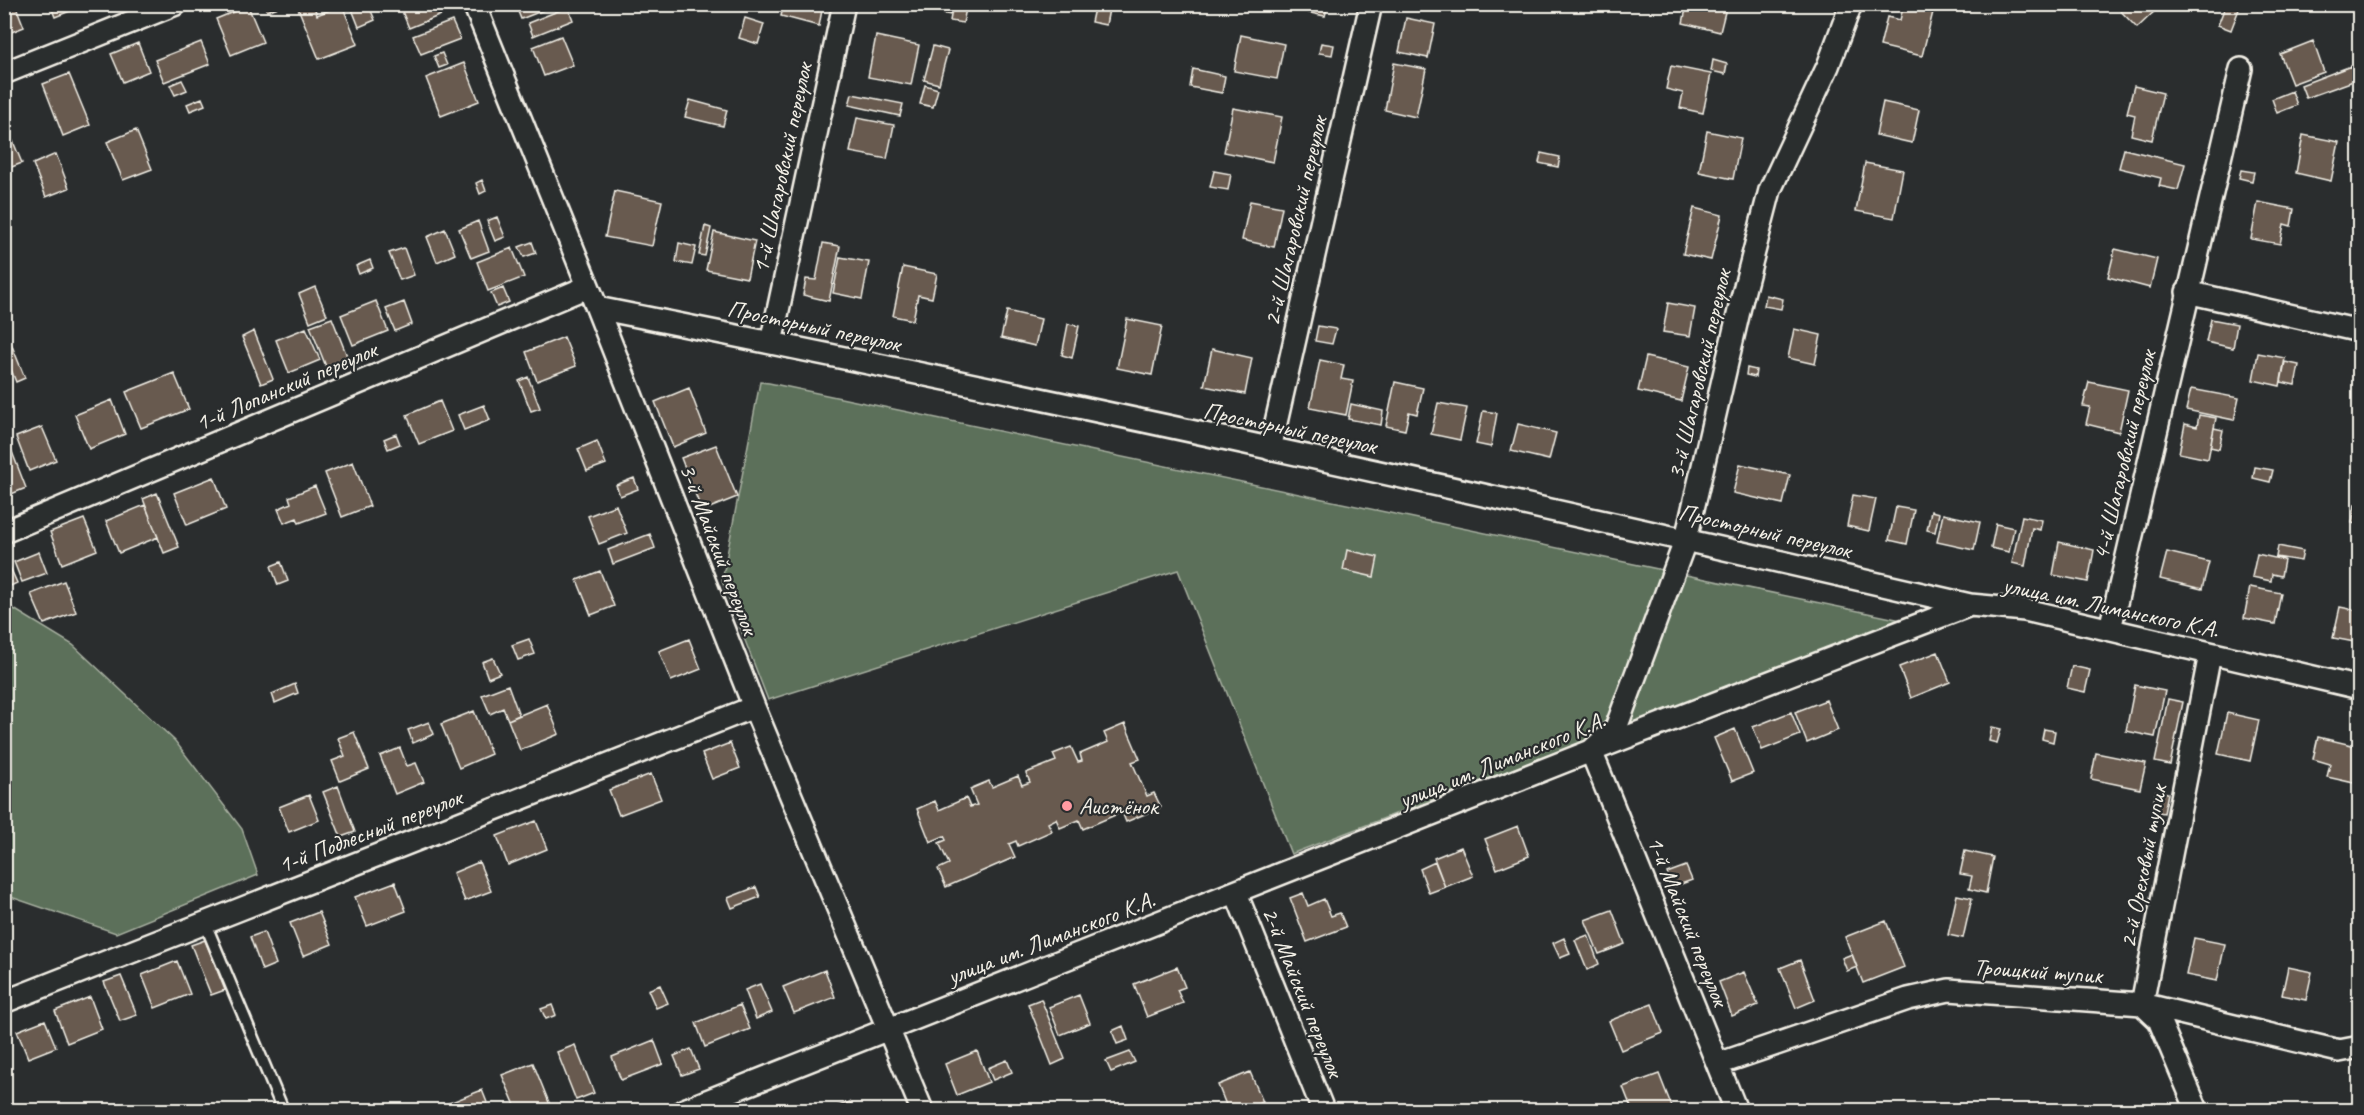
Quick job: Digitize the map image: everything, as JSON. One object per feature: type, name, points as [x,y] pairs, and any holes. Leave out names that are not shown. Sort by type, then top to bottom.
[{"type":"street","points":[[4,73],[176,4]]},
{"type":"street","name":"3-й Майский переулок","points":[[474,4],[754,707],[922,1110]]},
{"type":"street","name":"1-й Шагаровский переулок","points":[[771,343],[843,4]]},
{"type":"street","name":"2-й Шагаровский переулок","points":[[1270,449],[1371,4]]},
{"type":"street","name":"3-й Шагаровский переулок","points":[[1592,751],[1616,728],[1686,539],[1742,298],[1770,190],[1828,66],[1851,4]]},
{"type":"street","name":"4-й Шагаровский переулок","points":[[2110,629],[2241,69]]},
{"type":"street","name":"1-й Лопанский переулок","points":[[4,532],[587,287]]},
{"type":"street","points":[[2187,292],[2360,331]]},
{"type":"street","name":"Просторный переулок","points":[[597,308],[1270,449],[1686,539],[1970,604]]},
{"type":"street","name":"улица им. Лиманского К.А.","points":[[684,1110],[1970,604],[2025,610],[2360,688]]},
{"type":"street","name":"2-й Ореховый тупик","points":[[2142,1004],[2210,654]]},
{"type":"street","name":"1-й Подлесный переулок","points":[[4,1002],[754,707]]},
{"type":"street","name":"1-й Майский переулок","points":[[1592,751],[1736,1110]]},
{"type":"street","name":"2-й Майский переулок","points":[[1236,893],[1323,1110]]},
{"type":"street","name":"Троицкий тупик","points":[[1718,1064],[1908,999],[1949,990],[2142,1004],[2339,1051],[2360,1047]]},
{"type":"street","points":[[2142,1004],[2159,1020],[2197,1110]]},
{"type":"lane","points":[[205,923],[283,1110]]},
{"type":"green space","points":[[760,382],[1901,620],[1291,854],[1178,570],[768,700],[722,581]]},
{"type":"green space","points":[[4,603],[73,645],[175,741],[242,829],[258,875],[116,933],[5,895]]},
{"type":"building","points":[[4,4],[15,4],[24,27],[4,35]]},
{"type":"building","points":[[50,4],[87,4],[55,17]]},
{"type":"building","points":[[105,4],[123,4],[107,11]]},
{"type":"building","points":[[264,4],[280,4],[281,6],[267,11]]},
{"type":"building","points":[[313,4],[317,15],[342,5],[358,44],[319,59],[298,8]]},
{"type":"building","points":[[350,4],[368,4],[375,20],[359,27]]},
{"type":"building","points":[[399,4],[437,4],[441,15],[409,28]]},
{"type":"building","points":[[515,4],[553,4],[554,6],[521,19]]},
{"type":"building","points":[[784,4],[799,4],[822,10],[819,26],[781,16]]},
{"type":"building","points":[[918,4],[953,4],[951,15],[917,8]]},
{"type":"building","points":[[953,4],[967,4],[963,23],[950,21]]},
{"type":"building","points":[[1095,4],[1110,4],[1106,25],[1091,22]]},
{"type":"building","points":[[1288,4],[1328,4],[1325,16],[1287,8]]},
{"type":"building","points":[[1687,4],[1727,4],[1720,32],[1683,23]]},
{"type":"building","points":[[1904,4],[1921,4],[1934,8],[1922,56],[1880,46],[1887,17],[1900,20]]},
{"type":"building","points":[[2114,4],[2158,4],[2160,6],[2137,28]]},
{"type":"building","points":[[2226,4],[2241,4],[2231,30],[2218,25]]},
{"type":"building","points":[[248,6],[263,42],[231,55],[216,19]]},
{"type":"building","points":[[568,7],[573,20],[533,36],[528,23]]},
{"type":"building","points":[[745,18],[764,24],[758,44],[739,38]]},
{"type":"building","points":[[1406,18],[1435,24],[1428,58],[1399,52]]},
{"type":"building","points":[[452,21],[460,39],[421,54],[413,36]]},
{"type":"building","points":[[1241,35],[1284,44],[1277,79],[1234,71]]},
{"type":"building","points":[[561,36],[573,65],[544,76],[533,47]]},
{"type":"building","points":[[876,36],[919,45],[911,85],[868,77]]},
{"type":"building","points":[[2313,41],[2324,72],[2292,84],[2280,54]]},
{"type":"building","points":[[201,42],[210,64],[164,82],[155,60]]},
{"type":"building","points":[[138,43],[149,71],[123,82],[111,54]]},
{"type":"building","points":[[1321,43],[1334,45],[1332,55],[1319,53]]},
{"type":"building","points":[[933,46],[948,50],[939,84],[924,80]]},
{"type":"building","points":[[442,53],[447,65],[439,68],[434,56]]},
{"type":"building","points":[[1713,60],[1727,64],[1725,74],[1711,71]]},
{"type":"building","points":[[464,63],[479,101],[441,116],[426,78]]},
{"type":"building","points":[[1394,63],[1426,69],[1416,117],[1385,110]]},
{"type":"building","points":[[1671,66],[1711,74],[1703,113],[1680,108],[1683,93],[1666,89]]},
{"type":"building","points":[[2351,66],[2356,80],[2306,98],[2301,85]]},
{"type":"building","points":[[1193,69],[1225,76],[1222,93],[1190,87]]},
{"type":"building","points":[[69,74],[90,125],[63,136],[43,84]]},
{"type":"building","points":[[182,80],[187,90],[175,95],[170,85]]},
{"type":"building","points":[[925,85],[938,89],[933,107],[920,104]]},
{"type":"building","points":[[2134,86],[2163,93],[2152,140],[2131,135],[2135,115],[2127,113]]},
{"type":"building","points":[[2292,91],[2297,105],[2277,113],[2272,99]]},
{"type":"building","points":[[852,94],[903,104],[900,116],[849,105]]},
{"type":"building","points":[[202,98],[205,105],[190,111],[187,104]]},
{"type":"building","points":[[690,100],[727,110],[723,126],[685,117]]},
{"type":"building","points":[[1883,102],[1919,110],[1912,143],[1876,135]]},
{"type":"building","points":[[1233,108],[1282,117],[1273,162],[1224,152]]},
{"type":"building","points":[[857,118],[894,125],[887,159],[850,152]]},
{"type":"building","points":[[136,130],[152,169],[123,180],[107,142]]},
{"type":"building","points":[[1707,131],[1741,138],[1733,179],[1699,172]]},
{"type":"building","points":[[2303,135],[2339,142],[2331,181],[2296,173]]},
{"type":"building","points":[[12,139],[22,163],[4,170],[4,142]]},
{"type":"building","points":[[2124,149],[2185,164],[2178,190],[2159,186],[2161,178],[2119,168]]},
{"type":"building","points":[[1541,153],[1560,157],[1558,167],[1539,163]]},
{"type":"building","points":[[56,154],[69,188],[46,197],[33,164]]},
{"type":"building","points":[[1865,163],[1903,170],[1894,218],[1856,211]]},
{"type":"building","points":[[2241,170],[2254,172],[2252,181],[2239,178]]},
{"type":"building","points":[[1214,171],[1231,174],[1228,190],[1210,187]]},
{"type":"building","points":[[482,180],[486,191],[480,194],[476,183]]},
{"type":"building","points":[[615,191],[662,201],[652,246],[605,237]]},
{"type":"building","points":[[1250,201],[1282,207],[1274,247],[1242,240]]},
{"type":"building","points":[[2258,202],[2294,209],[2291,226],[2284,224],[2280,244],[2251,239]]},
{"type":"building","points":[[1694,208],[1722,215],[1711,260],[1683,254]]},
{"type":"building","points":[[497,217],[505,237],[495,241],[487,221]]},
{"type":"building","points":[[478,221],[489,251],[471,258],[459,229]]},
{"type":"building","points":[[705,226],[711,228],[705,256],[699,255]]},
{"type":"building","points":[[445,229],[455,254],[437,262],[427,237]]},
{"type":"building","points":[[714,232],[755,241],[747,278],[706,270]]},
{"type":"building","points":[[532,242],[536,253],[524,257],[519,247]]},
{"type":"building","points":[[679,243],[696,247],[692,265],[676,262]]},
{"type":"building","points":[[823,243],[840,246],[829,301],[803,295],[806,279],[816,280]]},
{"type":"building","points":[[404,248],[414,275],[400,280],[389,253]]},
{"type":"building","points":[[512,248],[524,277],[488,291],[477,262]]},
{"type":"building","points":[[2115,249],[2157,259],[2150,288],[2108,277]]},
{"type":"building","points":[[840,257],[869,262],[862,299],[833,293]]},
{"type":"building","points":[[370,260],[373,268],[359,274],[356,266]]},
{"type":"building","points":[[903,267],[937,274],[932,298],[918,295],[913,320],[893,316]]},
{"type":"building","points":[[315,287],[327,315],[310,322],[299,294]]},
{"type":"building","points":[[503,288],[509,302],[497,307],[491,293]]},
{"type":"building","points":[[1766,295],[1783,299],[1781,309],[1764,306]]},
{"type":"building","points":[[376,301],[388,331],[353,345],[341,315]]},
{"type":"building","points":[[404,302],[412,324],[395,331],[386,309]]},
{"type":"building","points":[[1668,303],[1695,308],[1690,336],[1663,332]]},
{"type":"building","points":[[1007,311],[1041,319],[1035,346],[1001,338]]},
{"type":"building","points":[[332,318],[349,361],[327,369],[310,326]]},
{"type":"building","points":[[1127,319],[1162,326],[1152,375],[1117,368]]},
{"type":"building","points":[[2211,319],[2237,324],[2233,348],[2206,342]]},
{"type":"building","points":[[1068,324],[1079,326],[1072,358],[1062,355]]},
{"type":"building","points":[[1318,326],[1336,329],[1332,344],[1315,341]]},
{"type":"building","points":[[306,328],[320,360],[289,373],[276,340]]},
{"type":"building","points":[[1794,329],[1821,335],[1815,364],[1788,358]]},
{"type":"building","points":[[254,331],[273,379],[261,384],[242,337]]},
{"type":"building","points":[[564,337],[576,366],[537,381],[526,352]]},
{"type":"building","points":[[10,341],[25,378],[16,382],[4,352],[4,343]]},
{"type":"building","points":[[1212,349],[1252,358],[1245,394],[1204,386]]},
{"type":"building","points":[[2258,353],[2285,358],[2280,386],[2253,380]]},
{"type":"building","points":[[1646,357],[1689,367],[1681,401],[1638,391]]},
{"type":"building","points":[[1320,360],[1344,365],[1341,379],[1353,381],[1346,415],[1310,408]]},
{"type":"building","points":[[2285,362],[2299,365],[2295,385],[2281,382]]},
{"type":"building","points":[[1747,368],[1756,370],[1755,377],[1746,375]]},
{"type":"building","points":[[174,373],[189,409],[141,428],[126,392]]},
{"type":"building","points":[[528,377],[540,408],[531,411],[519,381]]},
{"type":"building","points":[[1395,382],[1423,388],[1417,414],[1409,412],[1405,430],[1386,426]]},
{"type":"building","points":[[2089,382],[2128,390],[2119,432],[2086,424],[2090,407],[2083,406]]},
{"type":"building","points":[[689,388],[706,433],[673,447],[655,402]]},
{"type":"building","points":[[2191,389],[2239,398],[2234,420],[2186,410]]},
{"type":"building","points":[[112,400],[125,434],[89,449],[75,415]]},
{"type":"building","points":[[440,401],[452,431],[419,444],[407,415]]},
{"type":"building","points":[[1438,403],[1467,408],[1460,440],[1431,434]]},
{"type":"building","points":[[1351,404],[1383,411],[1381,425],[1348,419]]},
{"type":"building","points":[[484,405],[490,420],[464,430],[458,415]]},
{"type":"building","points":[[1483,411],[1497,413],[1491,447],[1476,444]]},
{"type":"building","points":[[2199,415],[2216,418],[2208,459],[2179,453],[2185,424],[2197,427]]},
{"type":"building","points":[[1518,424],[1556,433],[1549,460],[1511,451]]},
{"type":"building","points":[[42,427],[56,460],[29,471],[16,437]]},
{"type":"building","points":[[2214,428],[2223,430],[2219,449],[2210,447]]},
{"type":"building","points":[[396,434],[400,444],[388,449],[384,439]]},
{"type":"building","points":[[597,441],[606,464],[587,471],[578,449]]},
{"type":"building","points":[[9,444],[26,488],[4,497],[4,445]]},
{"type":"building","points":[[716,445],[737,497],[702,511],[681,458]]},
{"type":"building","points":[[353,462],[370,506],[342,517],[325,473]]},
{"type":"building","points":[[1740,464],[1790,475],[1783,504],[1733,493]]},
{"type":"building","points":[[2255,467],[2273,470],[2270,482],[2253,478]]},
{"type":"building","points":[[214,477],[226,509],[187,525],[174,493]]},
{"type":"building","points":[[634,478],[638,489],[620,496],[616,485]]},
{"type":"building","points":[[315,486],[326,513],[299,523],[297,518],[284,523],[278,509],[291,503],[289,497]]},
{"type":"building","points":[[157,493],[179,547],[164,553],[143,499]]},
{"type":"building","points":[[1853,495],[1876,499],[1869,531],[1847,526]]},
{"type":"building","points":[[145,505],[158,537],[119,553],[106,521]]},
{"type":"building","points":[[616,505],[627,533],[599,544],[588,516]]},
{"type":"building","points":[[2355,505],[2360,506],[2360,525],[2352,523]]},
{"type":"building","points":[[1896,507],[1914,510],[1907,544],[1889,540]]},
{"type":"building","points":[[1931,511],[1939,513],[1935,532],[1927,530]]},
{"type":"building","points":[[1943,514],[1980,522],[1974,550],[1937,542]]},
{"type":"building","points":[[2022,516],[2042,520],[2040,530],[2032,528],[2025,566],[2012,563]]},
{"type":"building","points":[[84,519],[97,550],[62,564],[50,532]]},
{"type":"building","points":[[1996,524],[2014,528],[2009,552],[1991,548]]},
{"type":"building","points":[[650,534],[655,548],[613,564],[608,550]]},
{"type":"building","points":[[2059,542],[2094,550],[2088,582],[2053,575]]},
{"type":"building","points":[[2278,546],[2303,551],[2301,561],[2276,557]]},
{"type":"building","points":[[1347,550],[1378,557],[1374,577],[1343,570]]},
{"type":"building","points":[[39,552],[47,573],[22,582],[14,562]]},
{"type":"building","points":[[2167,552],[2209,562],[2202,589],[2160,579]]},
{"type":"building","points":[[4,554],[17,583],[4,589]]},
{"type":"building","points":[[2257,554],[2284,560],[2281,576],[2272,574],[2271,581],[2252,577]]},
{"type":"building","points":[[281,562],[288,581],[278,585],[271,566]]},
{"type":"building","points":[[600,571],[614,606],[591,615],[577,580]]},
{"type":"building","points":[[64,581],[76,612],[44,624],[31,594]]},
{"type":"building","points":[[2250,587],[2281,593],[2275,624],[2244,618]]},
{"type":"building","points":[[2340,607],[2360,611],[2360,643],[2333,638]]},
{"type":"building","points":[[529,639],[535,654],[518,660],[512,645]]},
{"type":"building","points":[[689,639],[701,669],[671,681],[659,651]]},
{"type":"building","points":[[1938,652],[1950,682],[1911,698],[1899,667]]},
{"type":"building","points":[[493,658],[500,673],[488,678],[482,662]]},
{"type":"building","points":[[2072,666],[2090,670],[2085,692],[2067,688]]},
{"type":"building","points":[[295,684],[298,693],[275,703],[272,694]]},
{"type":"building","points":[[508,685],[519,715],[508,720],[503,708],[490,714],[482,695]]},
{"type":"building","points":[[2135,685],[2165,691],[2155,737],[2126,731]]},
{"type":"building","points":[[2168,699],[2183,702],[2170,765],[2155,762]]},
{"type":"building","points":[[1826,700],[1838,730],[1807,743],[1795,712]]},
{"type":"building","points":[[547,704],[559,734],[520,750],[508,720]]},
{"type":"building","points":[[474,711],[491,754],[459,768],[441,724]]},
{"type":"building","points":[[1791,712],[1800,735],[1762,750],[1753,727]]},
{"type":"building","points":[[2227,713],[2259,720],[2250,761],[2218,754]]},
{"type":"building","points":[[429,722],[434,734],[413,743],[408,730]]},
{"type":"building","name":"Аистёнок","points":[[1125,724],[1140,759],[1132,762],[1147,796],[1154,793],[1161,807],[1126,822],[1122,812],[1083,829],[1079,820],[1060,828],[1056,819],[1048,823],[1052,831],[1018,846],[1016,841],[1009,844],[1015,857],[946,887],[938,869],[949,864],[939,843],[946,840],[944,836],[930,842],[917,809],[935,801],[939,810],[966,798],[970,807],[977,805],[970,789],[989,781],[992,787],[1018,776],[1022,785],[1030,782],[1026,773],[1056,761],[1053,754],[1071,747],[1078,762],[1082,761],[1080,754],[1108,742],[1104,733]]},
{"type":"building","points":[[1992,727],[2001,729],[1997,743],[1989,741]]},
{"type":"building","points":[[1735,729],[1753,773],[1732,781],[1714,738]]},
{"type":"building","points":[[2044,729],[2055,731],[2053,742],[2042,739]]},
{"type":"building","points":[[354,732],[369,769],[340,781],[332,761],[345,756],[338,738]]},
{"type":"building","points":[[2318,737],[2360,747],[2360,759],[2354,783],[2327,777],[2330,764],[2313,759]]},
{"type":"building","points":[[730,743],[740,768],[712,779],[702,754]]},
{"type":"building","points":[[400,748],[407,766],[416,763],[424,782],[395,794],[380,756]]},
{"type":"building","points":[[2096,753],[2146,763],[2140,789],[2091,779]]},
{"type":"building","points":[[651,774],[661,799],[619,815],[609,790]]},
{"type":"building","points":[[338,786],[355,832],[341,837],[323,792]]},
{"type":"building","points":[[2156,791],[2168,793],[2164,813],[2152,811]]},
{"type":"building","points":[[309,795],[319,820],[289,832],[279,807]]},
{"type":"building","points":[[536,821],[547,849],[508,865],[497,836]]},
{"type":"building","points":[[1518,826],[1529,856],[1497,869],[1485,839]]},
{"type":"building","points":[[1461,847],[1473,876],[1445,887],[1434,858]]},
{"type":"building","points":[[1965,851],[1993,857],[1986,893],[1969,889],[1972,876],[1960,874]]},
{"type":"building","points":[[479,862],[491,891],[465,901],[453,873]]},
{"type":"building","points":[[1435,862],[1445,887],[1429,893],[1420,869]]},
{"type":"building","points":[[1686,866],[1692,880],[1673,887],[1667,873]]},
{"type":"building","points":[[395,882],[406,911],[367,926],[355,897]]},
{"type":"building","points":[[756,887],[760,897],[732,908],[728,898]]},
{"type":"building","points":[[1303,893],[1308,906],[1324,899],[1331,916],[1340,913],[1346,927],[1307,942],[1290,898]]},
{"type":"building","points":[[1957,895],[1972,898],[1963,938],[1948,935]]},
{"type":"building","points":[[1612,910],[1625,944],[1599,954],[1585,920]]},
{"type":"building","points":[[319,912],[332,944],[303,956],[290,923]]},
{"type":"building","points":[[1886,921],[1904,967],[1863,983],[1845,937]]},
{"type":"building","points":[[264,932],[276,964],[262,970],[250,937]]},
{"type":"building","points":[[1588,935],[1599,964],[1587,970],[1575,940]]},
{"type":"building","points":[[1564,938],[1570,954],[1560,958],[1553,943]]},
{"type":"building","points":[[2194,938],[2225,944],[2217,981],[2186,975]]},
{"type":"building","points":[[205,940],[225,990],[211,995],[191,945]]},
{"type":"building","points":[[1852,954],[1857,967],[1847,971],[1842,958]]},
{"type":"building","points":[[1800,960],[1815,1000],[1796,1008],[1780,968]]},
{"type":"building","points":[[177,961],[190,994],[155,1008],[142,975]]},
{"type":"building","points":[[1177,967],[1185,987],[1177,990],[1183,1003],[1147,1017],[1134,984]]},
{"type":"building","points":[[2288,967],[2312,972],[2306,1000],[2282,995]]},
{"type":"building","points":[[825,970],[835,997],[794,1013],[783,987]]},
{"type":"building","points":[[1744,972],[1758,1005],[1732,1016],[1719,982]]},
{"type":"building","points":[[121,976],[137,1015],[120,1021],[104,982]]},
{"type":"building","points":[[760,984],[772,1012],[756,1019],[745,990]]},
{"type":"building","points":[[660,985],[668,1003],[656,1008],[648,990]]},
{"type":"building","points":[[1079,995],[1090,1023],[1060,1035],[1049,1007]]},
{"type":"building","points":[[90,997],[102,1029],[67,1043],[55,1011]]},
{"type":"building","points":[[1041,999],[1065,1059],[1052,1065],[1028,1004]]},
{"type":"building","points":[[1652,1004],[1663,1033],[1621,1050],[1609,1021]]},
{"type":"building","points":[[552,1005],[556,1015],[546,1019],[541,1009]]},
{"type":"building","points":[[740,1005],[750,1029],[705,1047],[696,1023]]},
{"type":"building","points":[[45,1020],[56,1047],[28,1058],[17,1031]]},
{"type":"building","points":[[1123,1026],[1128,1040],[1117,1044],[1112,1031]]},
{"type":"building","points":[[654,1040],[663,1064],[621,1080],[612,1057]]},
{"type":"building","points":[[575,1045],[594,1093],[576,1100],[557,1052]]},
{"type":"building","points":[[691,1049],[699,1069],[682,1075],[674,1056]]},
{"type":"building","points":[[977,1051],[989,1082],[957,1095],[945,1064]]},
{"type":"building","points":[[1130,1052],[1135,1062],[1111,1072],[1106,1061]]},
{"type":"building","points":[[1007,1060],[1012,1072],[993,1080],[988,1068]]},
{"type":"building","points":[[533,1063],[552,1110],[517,1110],[502,1075]]},
{"type":"building","points":[[1250,1072],[1263,1102],[1241,1110],[1228,1110],[1218,1085]]},
{"type":"building","points":[[1659,1074],[1672,1107],[1663,1110],[1632,1110],[1623,1087]]},
{"type":"building","points":[[482,1090],[490,1110],[441,1110],[439,1107]]},
{"type":"building","points":[[850,1102],[854,1110],[828,1110]]},
{"type":"place","name":"Аистёнок","points":[[1067,806]]}]
